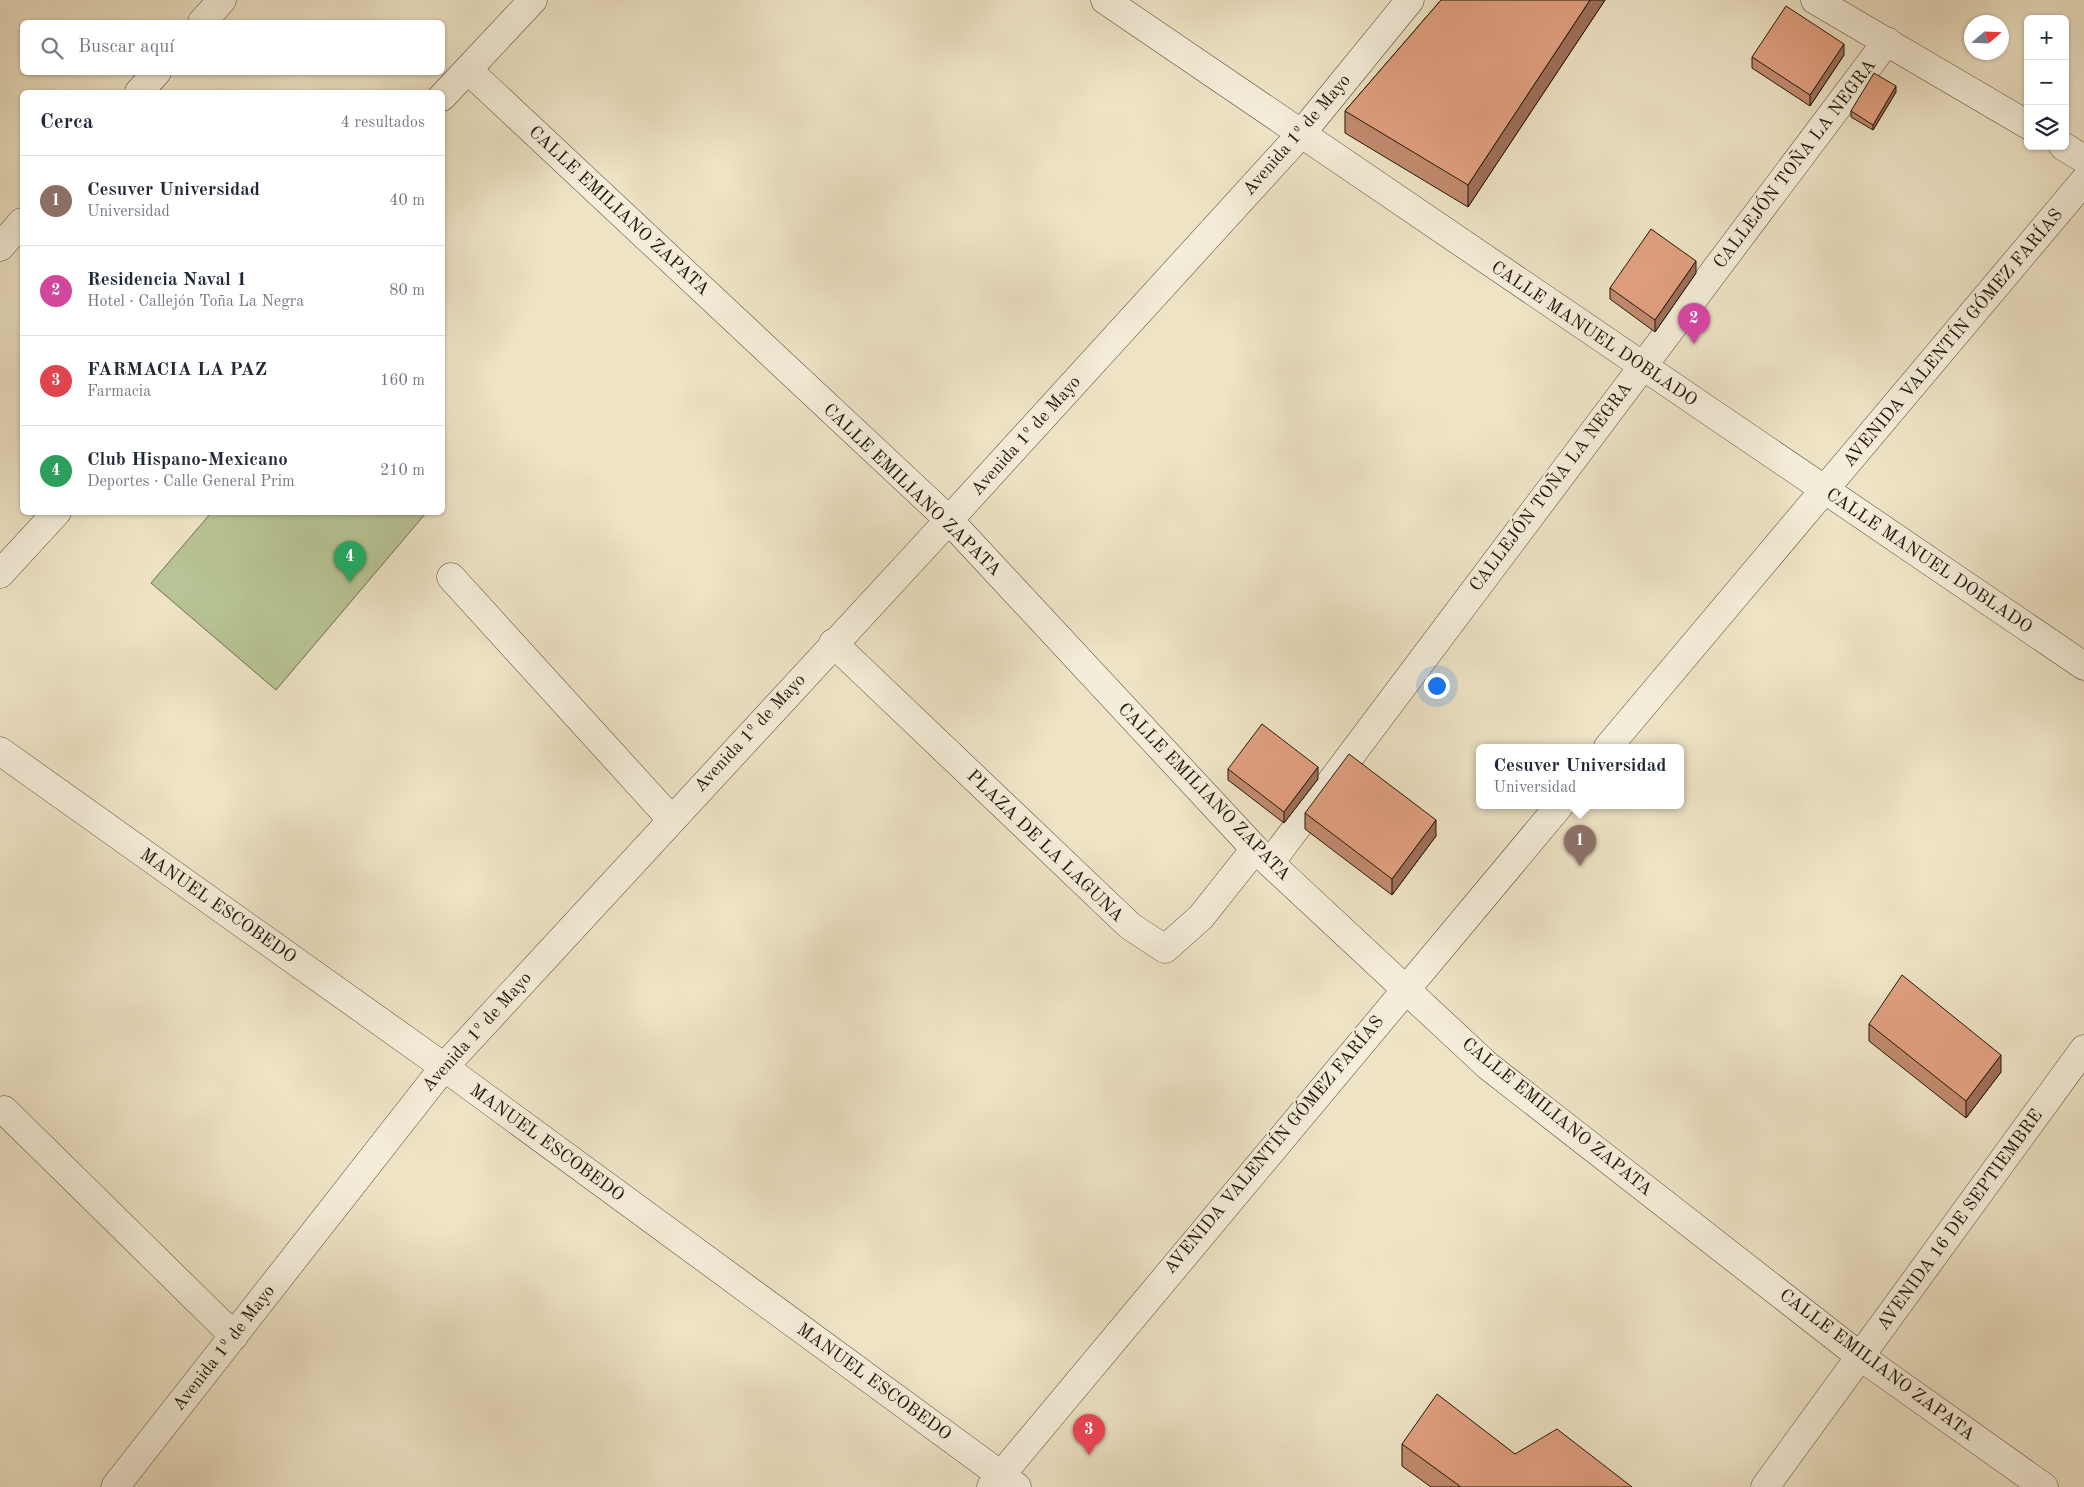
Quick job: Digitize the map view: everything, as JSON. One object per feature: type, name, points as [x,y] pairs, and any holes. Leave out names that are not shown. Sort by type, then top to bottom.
[{"type":"street","points":[[204,20],[222,0]]},
{"type":"street","points":[[445,94],[533,0]]},
{"type":"street","name":"CALLE MANUEL DOBLADO","points":[[1105,0],[1641,367],[2084,666]]},
{"type":"street","name":"Avenida 1º de Mayo","points":[[115,1487],[444,1067],[832,643],[949,520],[1301,134],[1410,0]]},
{"type":"street","points":[[1815,0],[2024,123]]},
{"type":"street","name":"CALLEJÓN TOÑA LA NEGRA","points":[[1263,856],[1641,367],[1887,41]]},
{"type":"street","name":"CALLE EMILIANO ZAPATA","points":[[468,70],[949,520],[1263,856],[1488,1066],[1861,1357],[2044,1487]]},
{"type":"street","points":[[141,90],[154,75]]},
{"type":"street","points":[[2069,150],[2084,159]]},
{"type":"street","name":"AVENIDA VALENTÍN GÓMEZ FARÍAS","points":[[1611,744],[2084,181]]},
{"type":"street","points":[[0,247],[20,224]]},
{"type":"street","points":[[2,566],[54,515]]},
{"type":"street","points":[[451,577],[672,818]]},
{"type":"street","name":"PLAZA DE LA LAGUNA","points":[[832,643],[1130,926],[1165,949],[1201,917],[1263,856]]},
{"type":"street","name":"MANUEL ESCOBEDO","points":[[0,751],[444,1067],[1002,1483]]},
{"type":"street","name":"AVENIDA VALENTÍN GÓMEZ FARÍAS","points":[[1002,1483],[1406,988],[1557,809]]},
{"type":"street","name":"AVENIDA 16 DE SEPTIEMBRE","points":[[1765,1487],[2084,1049]]},
{"type":"street","points":[[4,1110],[234,1336]]},
{"type":"green space","points":[[209,515],[424,515],[276,690],[151,583]]},
{"type":"building","points":[[1441,0],[1590,0],[1468,185],[1345,111]]},
{"type":"building","points":[[1786,6],[1844,44],[1810,95],[1752,57]]},
{"type":"building","points":[[1874,73],[1896,86],[1873,125],[1851,111]]},
{"type":"building","points":[[1651,229],[1696,261],[1655,320],[1610,288]]},
{"type":"building","points":[[1262,724],[1318,767],[1284,812],[1228,769]]},
{"type":"building","points":[[1349,754],[1436,820],[1392,879],[1305,813]]},
{"type":"building","points":[[1902,975],[2001,1055],[1966,1101],[1869,1024]]},
{"type":"building","points":[[1437,1394],[1515,1454],[1557,1429],[1632,1487],[1461,1487],[1402,1444]]},
{"type":"place","name":"Residencia Naval 1","points":[[1694,344]]},
{"type":"place","name":"Club Hispano-Mexicano","points":[[350,582]]},
{"type":"place","name":"Cesuver Universidad","points":[[1580,866]]},
{"type":"place","name":"FARMACIA LA PAZ","points":[[1089,1455]]}]
